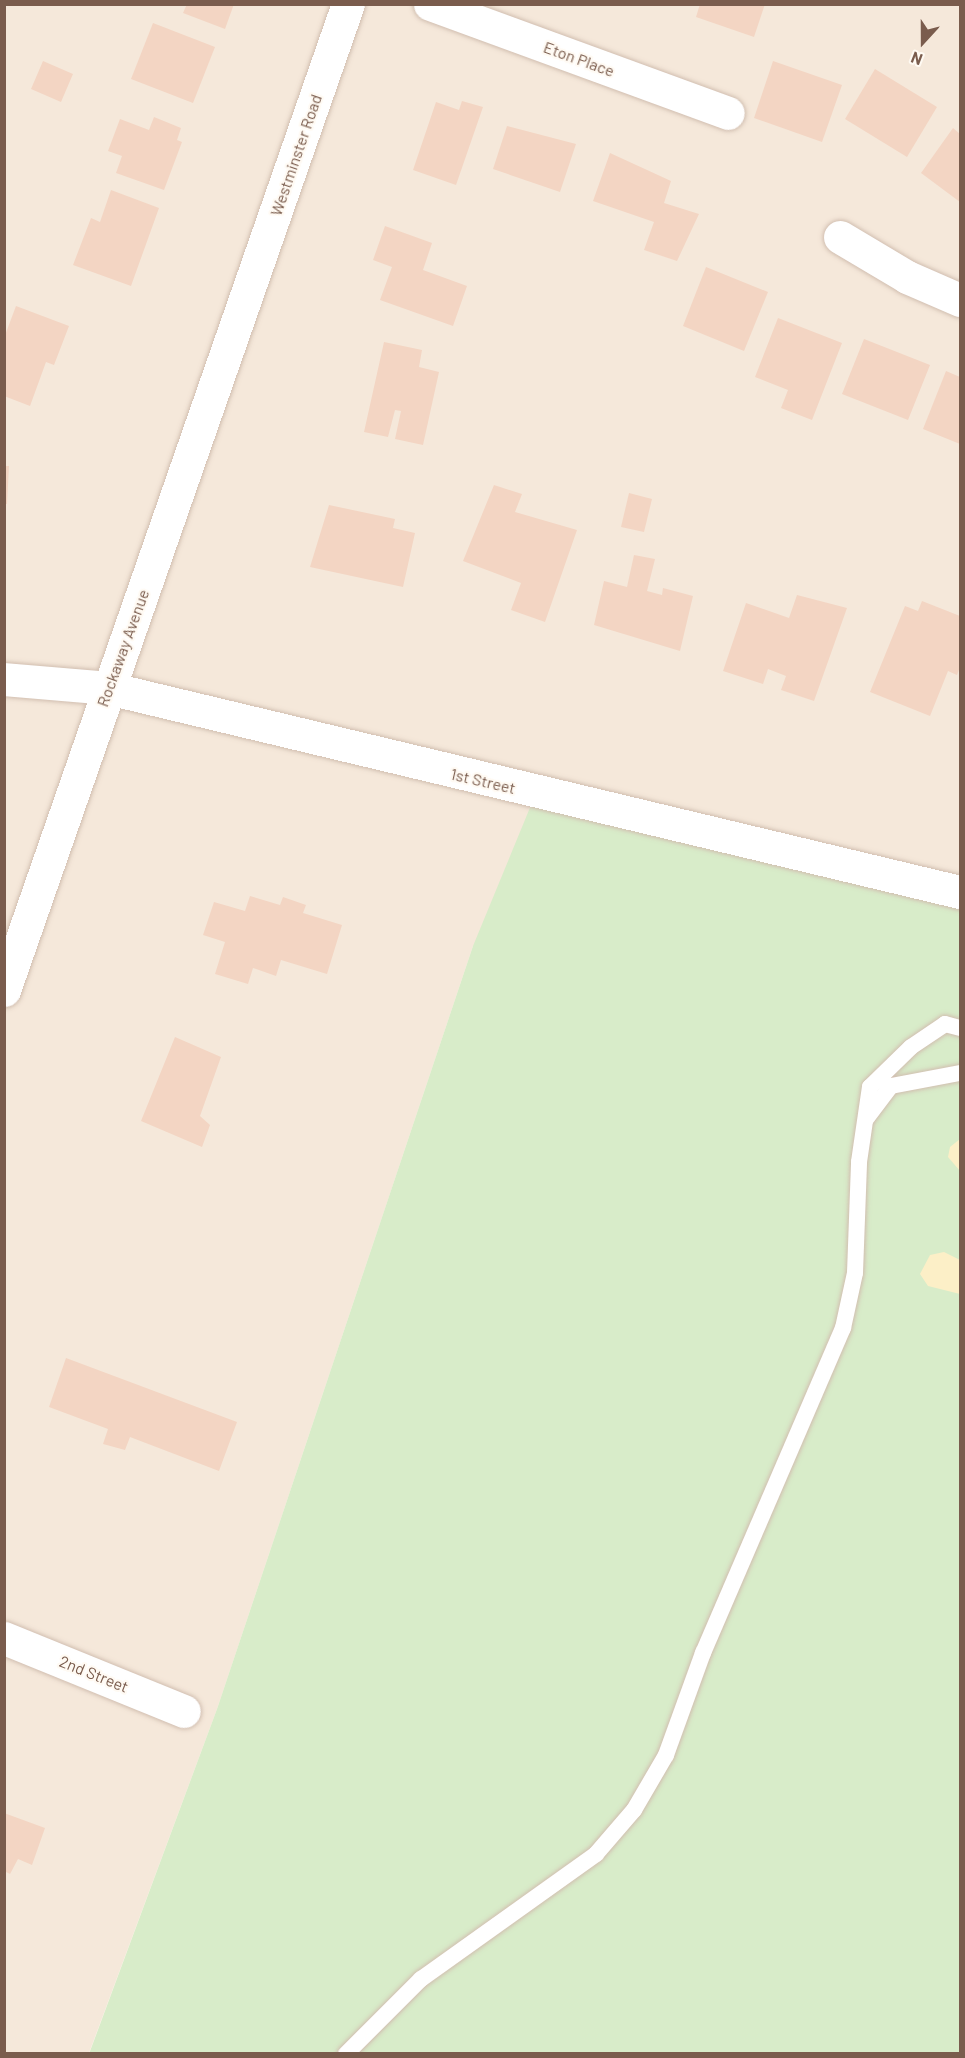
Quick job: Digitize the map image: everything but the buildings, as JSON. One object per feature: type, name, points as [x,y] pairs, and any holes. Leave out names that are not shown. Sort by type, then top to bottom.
[{"type":"street","name":"Westminster Road","points":[[243,306],[348,4]]},
{"type":"street","name":"Eton Place","points":[[430,4],[728,113]]},
{"type":"street","points":[[840,237],[907,277],[960,300]]},
{"type":"street","name":"Rockaway Avenue","points":[[4,990],[243,306]]},
{"type":"street","name":"1st Street","points":[[4,679],[108,688],[960,892]]},
{"type":"street","name":"2nd Street","points":[[4,1638],[184,1711]]},
{"type":"lane","points":[[346,2054],[421,1979],[596,1854],[634,1810],[666,1755],[707,1642],[843,1328],[855,1273],[870,1087],[910,1047],[945,1024],[960,1028]]},
{"type":"lane","points":[[866,1119],[891,1086],[960,1073]]},
{"type":"shaded area","points":[[5,5],[960,5],[960,892],[473,946],[217,1709],[89,2053],[5,2054]]},
{"type":"green space","points":[[536,793],[960,892],[960,2053],[89,2054],[217,1709],[473,946]]},
{"type":"sand","points":[[960,1139],[960,1171],[948,1157],[950,1147]]},
{"type":"sand","points":[[944,1252],[960,1260],[960,1294],[928,1286],[920,1274],[930,1255]]}]
